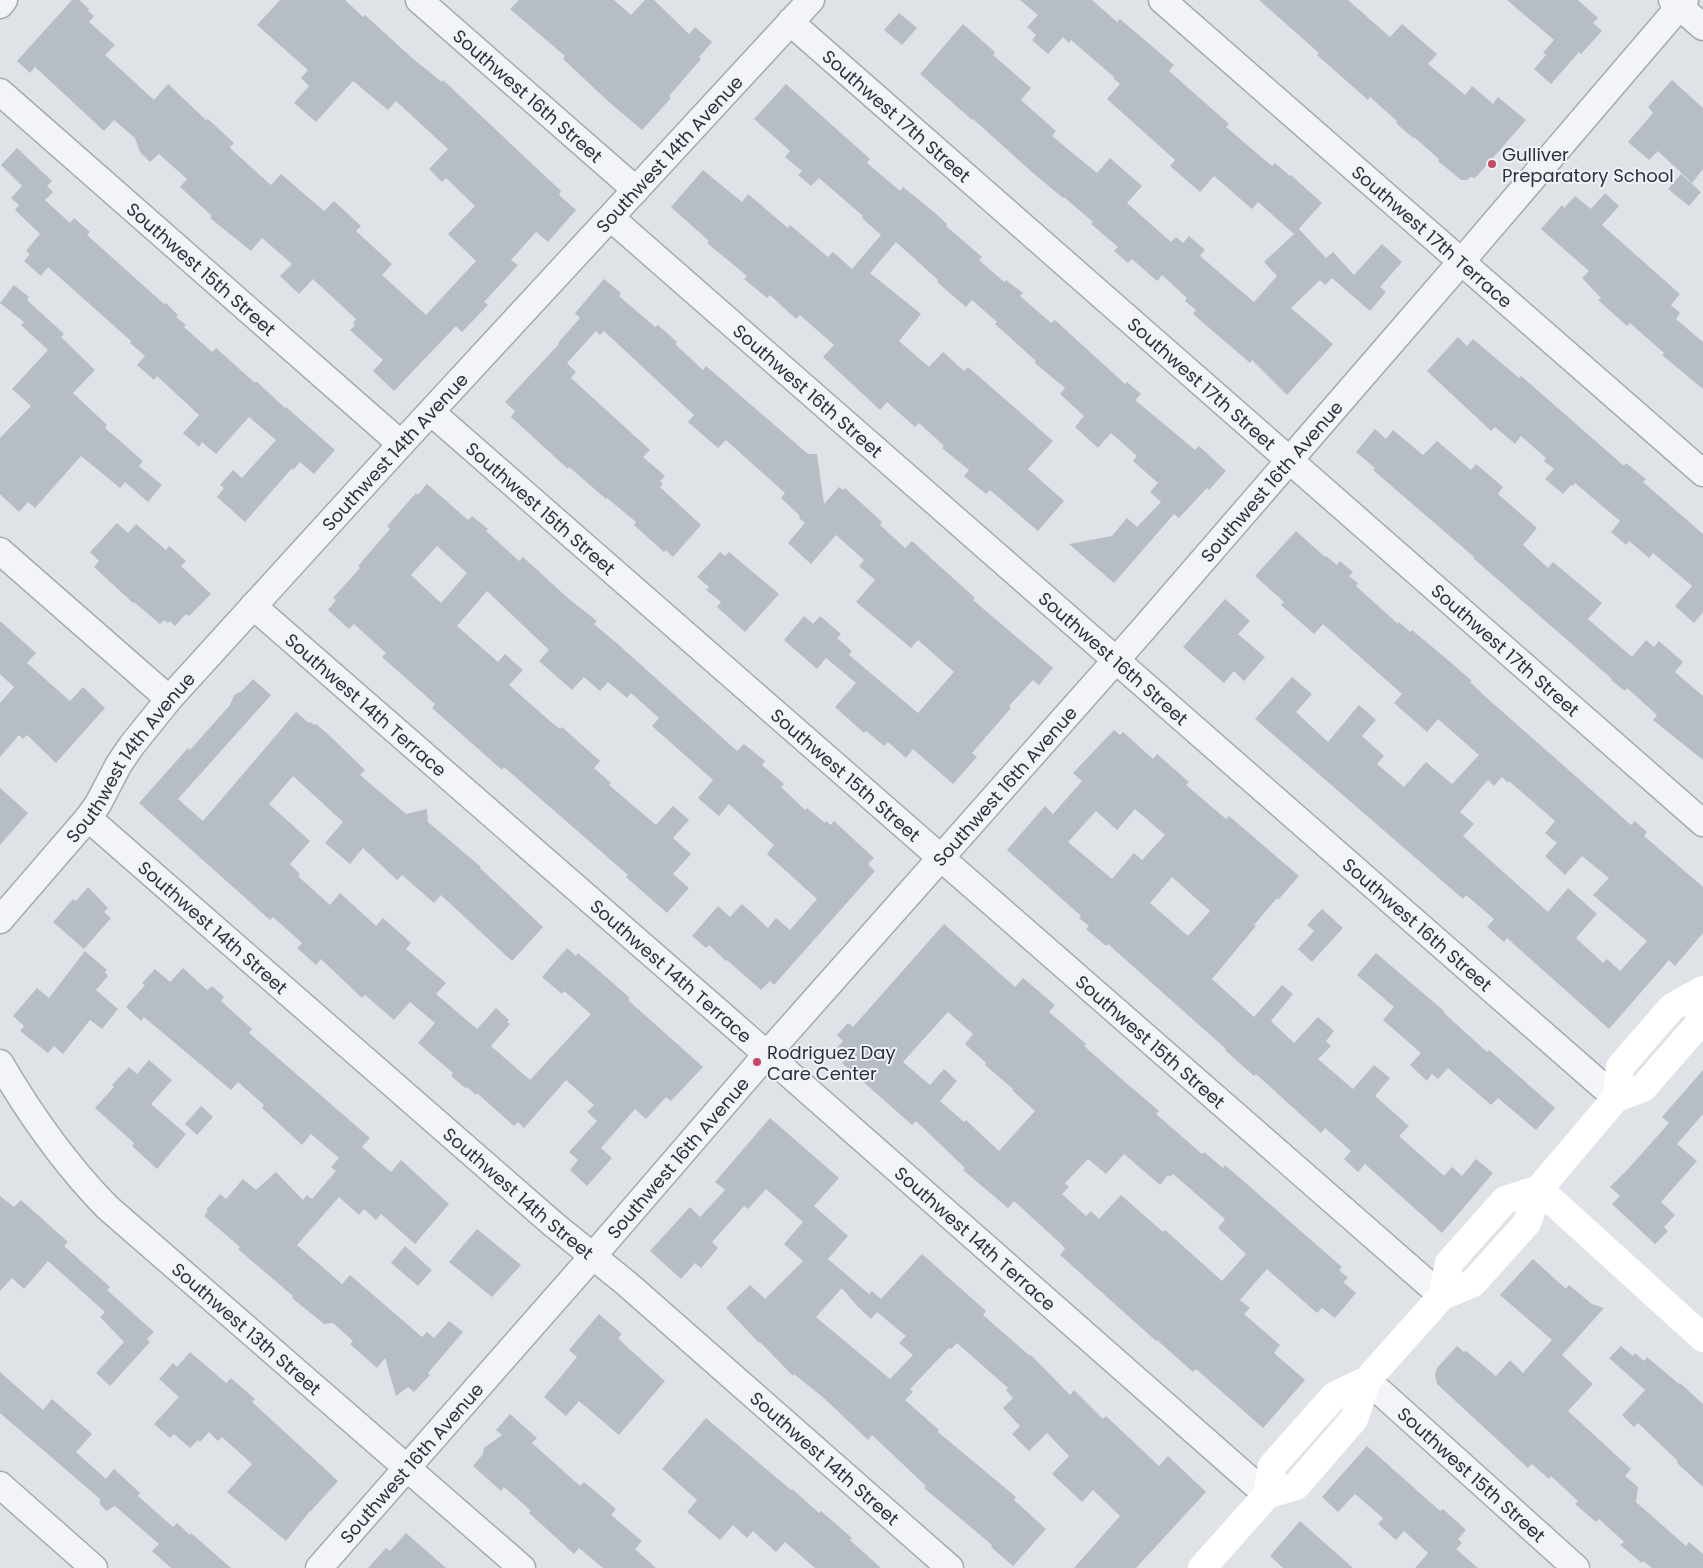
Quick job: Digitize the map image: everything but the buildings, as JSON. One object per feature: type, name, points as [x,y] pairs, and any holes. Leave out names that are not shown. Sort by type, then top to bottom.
[{"type":"main road","points":[[1616,1098],[1620,1068],[1672,1007],[1703,990]]},
{"type":"main road","points":[[1202,1568],[1268,1495],[1296,1486],[1354,1419],[1367,1380],[1442,1296],[1473,1283],[1521,1230],[1527,1223],[1539,1188],[1616,1098],[1643,1088],[1697,1026],[1703,1009]]},
{"type":"main road","points":[[1539,1188],[1703,1338]]},
{"type":"street","points":[[0,5],[4,0]]},
{"type":"street","name":"Southwest 16th Street","points":[[419,0],[636,190]]},
{"type":"street","name":"Southwest 14th Avenue","points":[[0,920],[88,818],[98,804],[119,764],[169,699],[401,444],[811,0]]},
{"type":"street","name":"Southwest 17th Terrace","points":[[1162,0],[1703,473]]},
{"type":"street","points":[[1679,2],[1703,27]]},
{"type":"street","name":"Southwest 16th Avenue","points":[[319,1568],[593,1256],[767,1054],[942,858],[1290,460],[1461,262],[1679,2]]},
{"type":"street","name":"Southwest 17th Street","points":[[790,22],[1703,823]]},
{"type":"street","name":"Southwest 15th Street","points":[[0,92],[401,444]]},
{"type":"street","name":"Southwest 16th Street","points":[[611,218],[1616,1098]]},
{"type":"street","name":"Southwest 15th Street","points":[[431,412],[1442,1296]]},
{"type":"street","points":[[0,551],[169,699]]},
{"type":"street","name":"Southwest 14th Terrace","points":[[253,606],[767,1054],[1268,1495]]},
{"type":"street","name":"Southwest 14th Street","points":[[88,818],[950,1568]]},
{"type":"street","name":"Southwest 13th Street","points":[[0,1063],[50,1141],[78,1176],[107,1207],[522,1568]]},
{"type":"street","name":"Southwest 15th Street","points":[[1367,1380],[1576,1568]]},
{"type":"street","points":[[0,1485],[94,1568]]},
{"type":"place","name":"Gulliver Preparatory School","points":[[1492,164]]},
{"type":"place","name":"Rodriguez Day Care Center","points":[[757,1062]]}]
